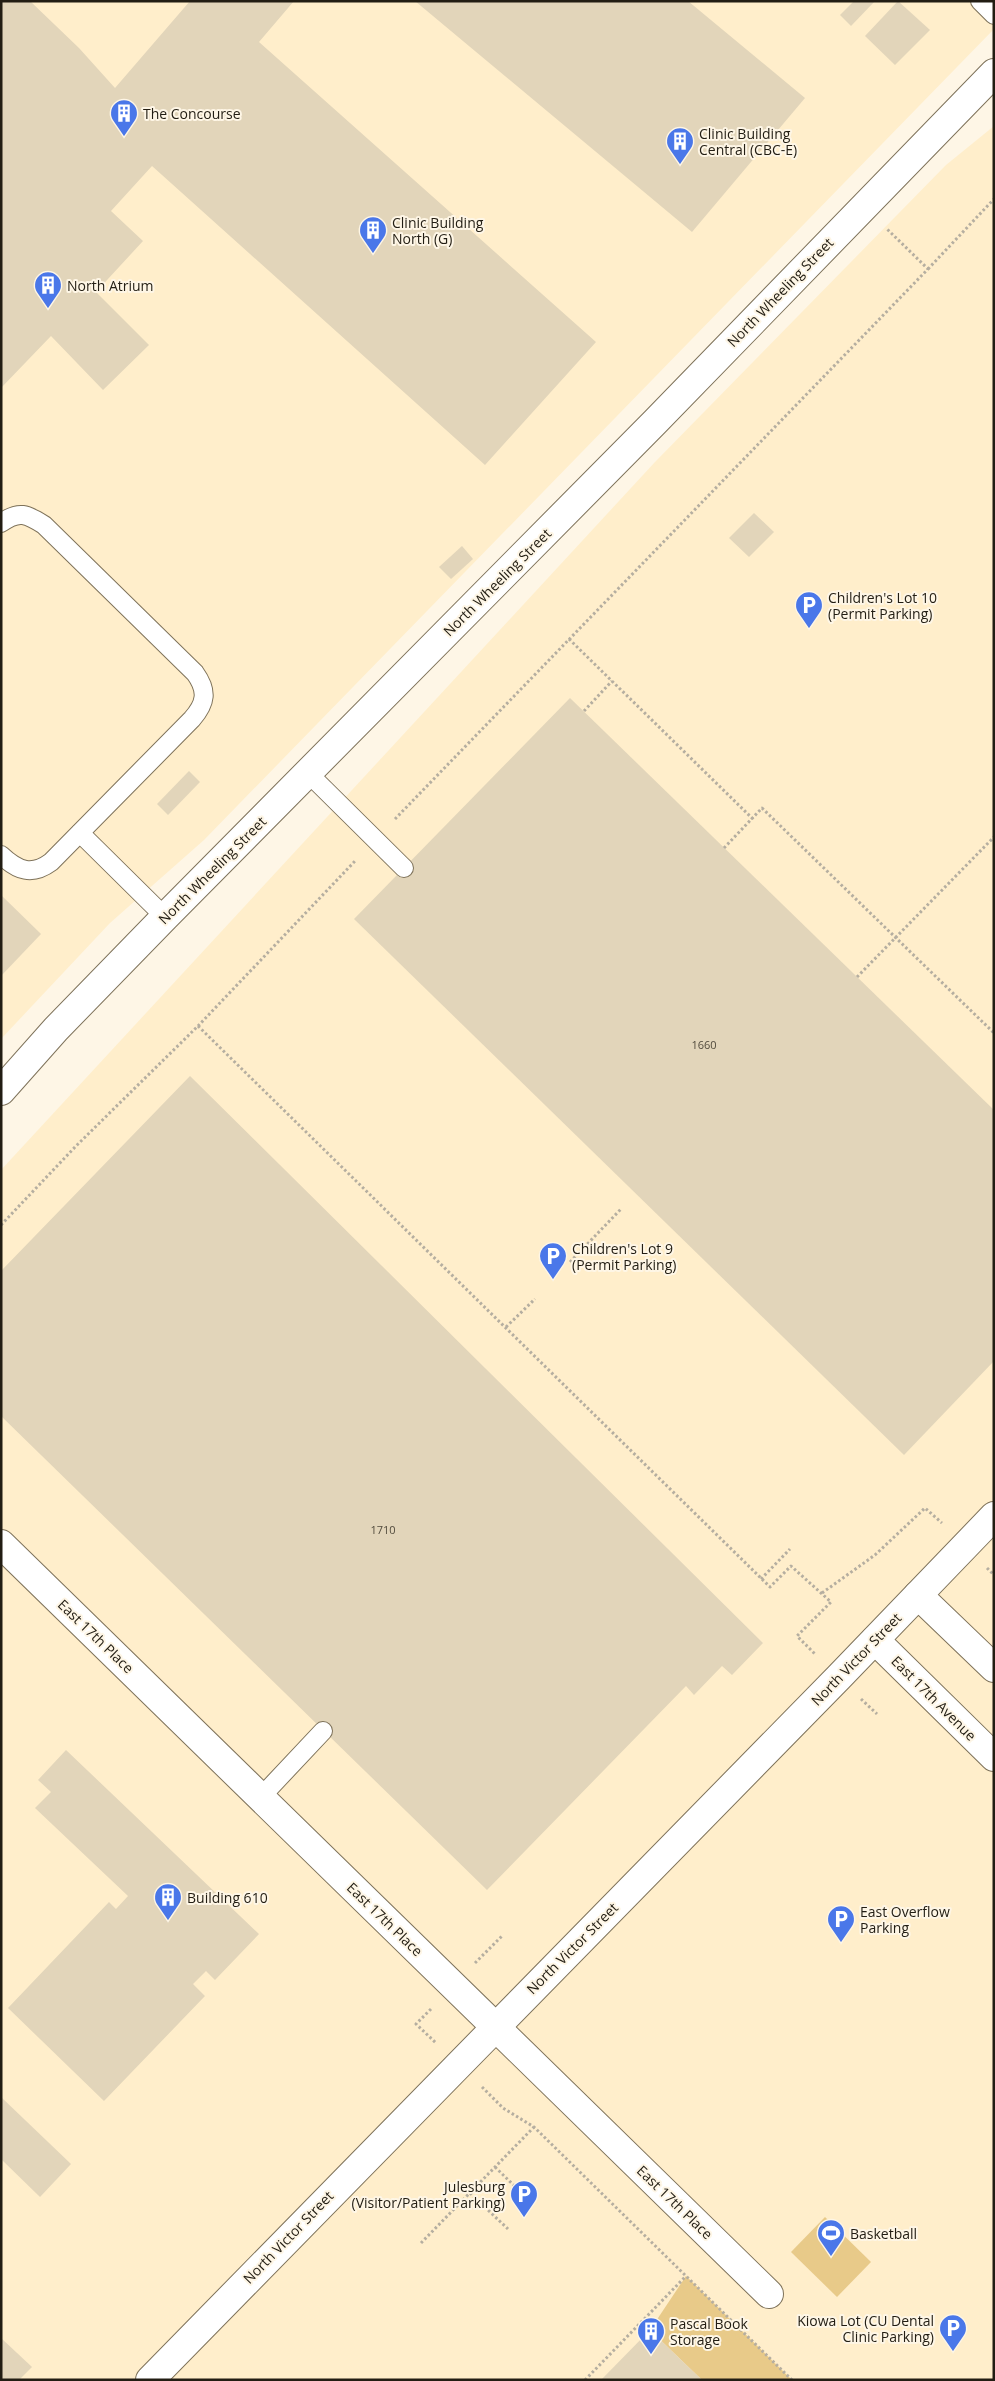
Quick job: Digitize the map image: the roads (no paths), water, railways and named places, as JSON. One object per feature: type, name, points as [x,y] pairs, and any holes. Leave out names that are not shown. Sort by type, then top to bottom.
[{"type":"street","name":"North Wheeling Street","points":[[1,1091],[56,1030],[165,917],[648,429],[994,73]]},
{"type":"street","name":"North Victor Street","points":[[150,2380],[875,1640],[994,1516]]},
{"type":"street","name":"East 17th Place","points":[[1,1544],[769,2294]]},
{"type":"street","points":[[918,1595],[994,1668]]},
{"type":"street","name":"East 17th Avenue","points":[[875,1640],[994,1757]]},
{"type":"lane","points":[[980,1],[994,14]]},
{"type":"lane","points":[[1,523],[13,516],[26,514],[44,525],[195,672],[205,690],[203,705],[198,712],[80,833],[41,869],[21,869],[1,855]]},
{"type":"lane","points":[[308,773],[404,868]]},
{"type":"lane","points":[[80,833],[165,917]]},
{"type":"lane","points":[[260,1798],[323,1731]]},
{"type":"place","name":"The Concourse","points":[[124,137]]},
{"type":"place","name":"Clinic Building Central (CBC-E)","points":[[680,165]]},
{"type":"place","name":"Clinic Building North (G)","points":[[373,254]]},
{"type":"place","name":"North Atrium","points":[[48,309]]},
{"type":"place","name":"Children's Lot 10 (Permit Parking)","points":[[809,629]]},
{"type":"place","name":"Children's Lot 9 (Permit Parking)","points":[[553,1280]]},
{"type":"place","name":"Building 610","points":[[168,1921]]},
{"type":"place","name":"East Overflow Parking","points":[[841,1943]]},
{"type":"place","name":"Julesburg (Visitor/Patient Parking)","points":[[524,2218]]},
{"type":"place","name":"Basketball","points":[[831,2257]]},
{"type":"place","name":"Kiowa Lot (CU Dental Clinic Parking)","points":[[953,2352]]},
{"type":"place","name":"Pascal Book Storage","points":[[651,2355]]}]
